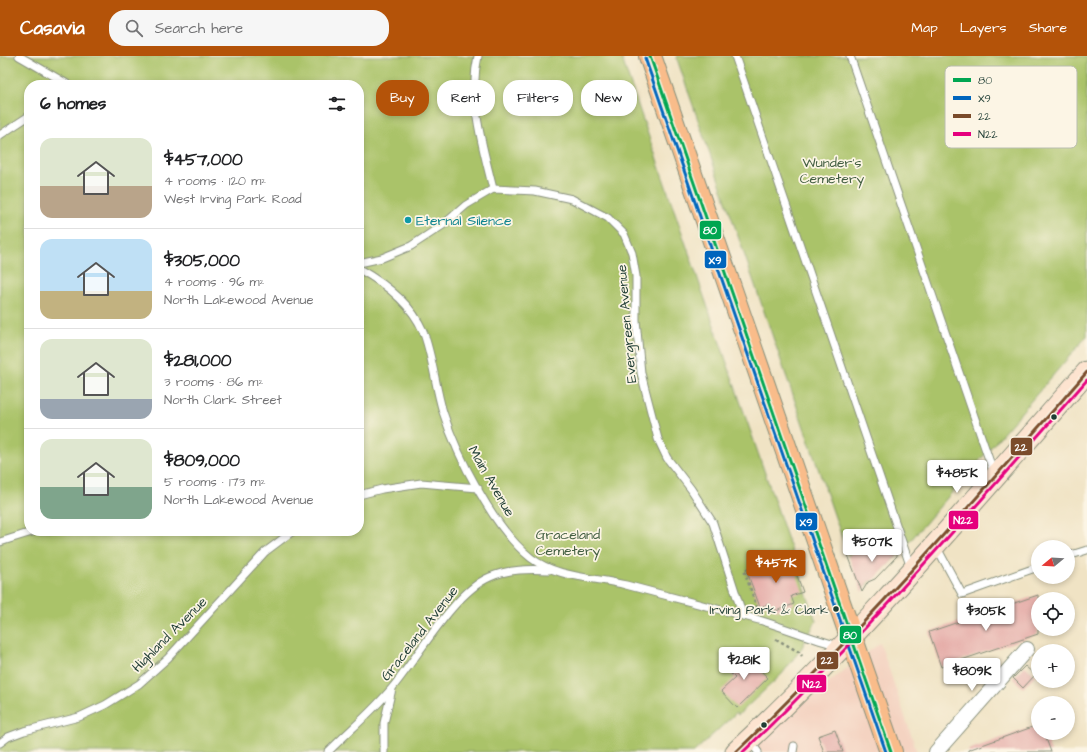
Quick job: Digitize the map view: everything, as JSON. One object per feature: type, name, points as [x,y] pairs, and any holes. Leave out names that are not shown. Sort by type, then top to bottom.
[{"type":"main road","points":[[650,56],[850,645],[892,752]]},
{"type":"main road","points":[[747,748],[850,645],[912,570],[994,476],[1085,381]]},
{"type":"street","points":[[936,752],[1027,649]]},
{"type":"lane","points":[[19,56],[60,80]]},
{"type":"lane","points":[[364,262],[382,258],[411,246],[443,225],[466,205],[493,189],[479,131],[475,70],[478,56]]},
{"type":"lane","points":[[735,56],[912,570]]},
{"type":"lane","points":[[850,56],[994,476]]},
{"type":"lane","points":[[0,135],[24,119]]},
{"type":"lane","name":"Evergreen Avenue","points":[[493,189],[534,191],[572,199],[608,218],[624,234],[632,253],[636,276],[636,320],[641,374],[658,439],[667,458],[691,489],[713,524],[743,616]]},
{"type":"lane","name":"Main Avenue","points":[[364,272],[393,292],[410,310],[422,330],[443,412],[458,450],[490,509],[509,535],[530,557],[549,570],[624,584],[761,621],[807,637],[850,645]]},
{"type":"lane","points":[[364,494],[382,489],[421,483],[478,488]]},
{"type":"lane","points":[[0,542],[24,534]]},
{"type":"lane","name":"Highland Avenue","points":[[0,744],[8,737],[24,731],[79,717],[105,705],[139,684],[168,658],[265,552],[286,536]]},
{"type":"lane","points":[[935,544],[962,594],[1031,569]]},
{"type":"lane","points":[[1075,554],[1087,550]]},
{"type":"lane","name":"Graceland Avenue","points":[[328,752],[392,688],[438,626],[474,585],[489,577],[506,571],[525,569],[549,570]]},
{"type":"lane","points":[[384,752],[384,723],[392,688]]},
{"type":"path","points":[[788,554],[744,570],[761,621],[758,632],[799,652],[802,656]]},
{"type":"shaded area","points":[[880,643],[917,752],[761,752],[753,740]]},
{"type":"green space","name":"Graceland Cemetery","points":[[0,56],[621,56],[629,80],[581,80],[581,116],[637,116],[637,102],[816,621],[801,649],[782,674],[738,715],[736,713],[694,752],[0,752]]},
{"type":"green space","name":"Wunder's Cemetery","points":[[676,56],[1087,56],[1087,336],[897,556],[867,585],[863,586],[848,555]]},
{"type":"building","points":[[892,544],[897,548],[897,556],[875,579],[868,582],[862,592],[848,555]]},
{"type":"building","points":[[790,556],[803,592],[791,596],[794,604],[776,611],[775,607],[771,609],[769,604],[760,607],[747,572]]},
{"type":"building","points":[[1031,597],[1032,636],[941,667],[929,632]]},
{"type":"building","points":[[745,654],[768,678],[737,708],[721,691],[735,678],[727,670]]},
{"type":"building","points":[[1025,666],[1031,671],[1031,679],[1023,688],[1013,678]]},
{"type":"building","points":[[1031,728],[1031,740],[1047,740],[1051,752],[968,752],[968,750]]},
{"type":"building","points":[[835,730],[843,752],[824,752],[818,736]]},
{"type":"transit line","name":"80","points":[[650,56],[891,752]]},
{"type":"transit line","name":"X9","points":[[645,58],[886,752]]},
{"type":"transit line","name":"22","points":[[736,752],[828,660],[916,566],[1087,372]]},
{"type":"transit line","name":"N22","points":[[743,752],[788,708],[919,570],[1087,380]]},
{"type":"place","name":"Eternal Silence","points":[[408,220]]},
{"type":"place","name":"Irving Park & Clark","points":[[836,609]]}]
